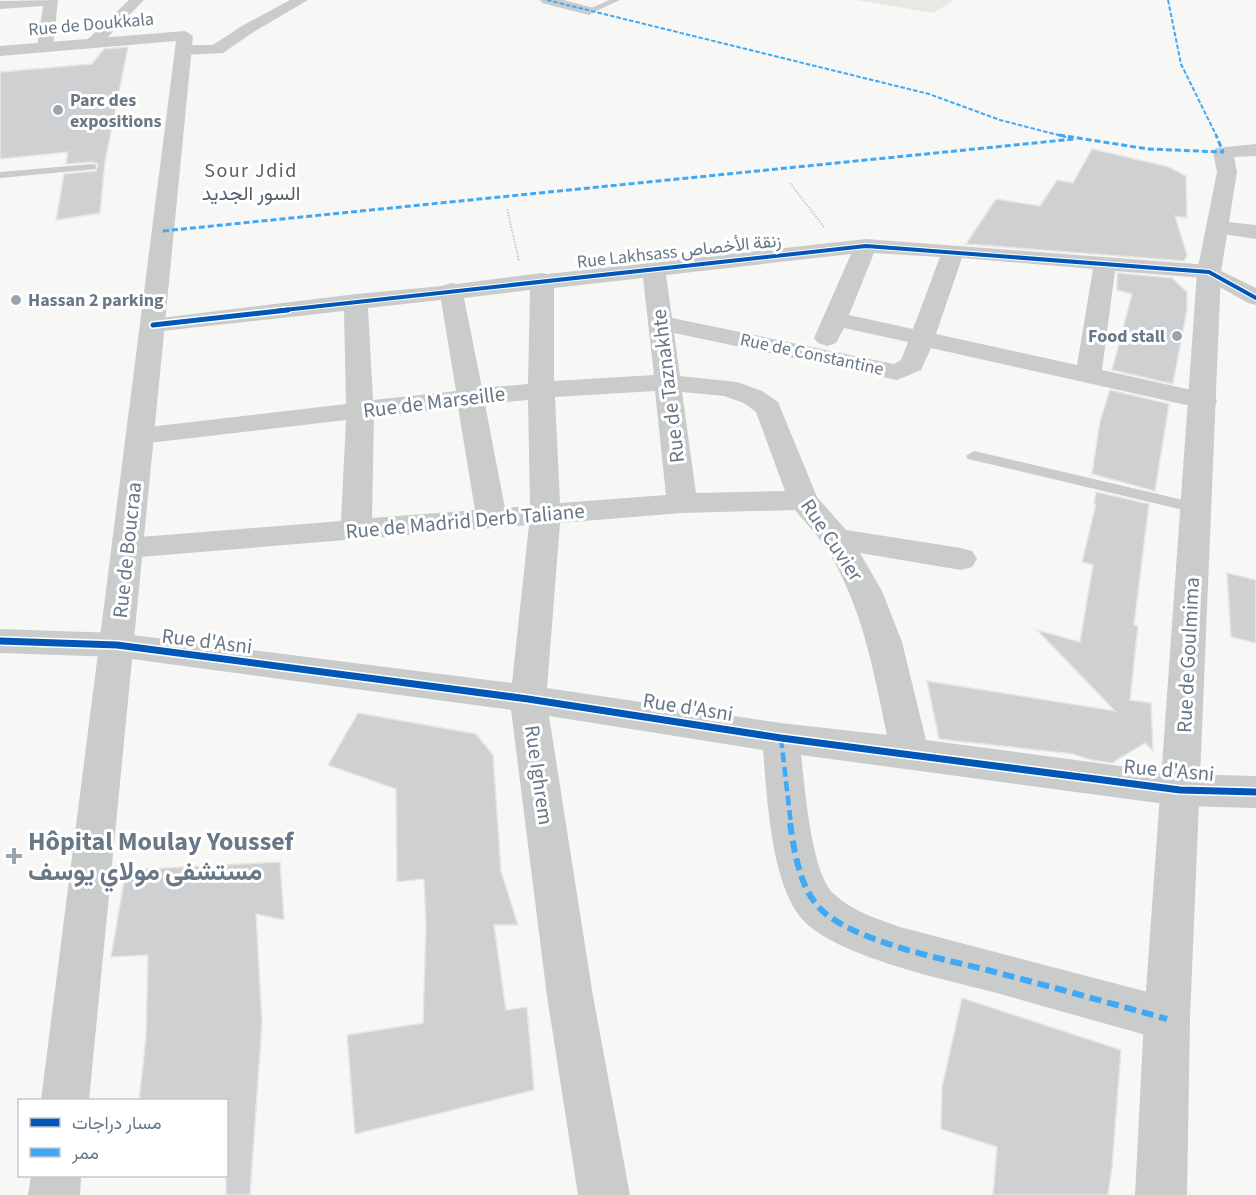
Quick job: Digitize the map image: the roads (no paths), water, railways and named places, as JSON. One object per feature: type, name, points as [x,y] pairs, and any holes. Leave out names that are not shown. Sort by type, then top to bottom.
[{"type":"street","points":[[94,42],[137,0]]},
{"type":"street","points":[[198,38],[217,50],[246,30],[301,0]]},
{"type":"street","points":[[547,0],[589,11]]},
{"type":"street","points":[[0,5],[51,1],[45,47]]},
{"type":"street","points":[[198,38],[246,30]]},
{"type":"street","name":"Rue de Doukkala","points":[[0,51],[94,42],[198,38]]},
{"type":"street","name":"Rue de Boucraa","points":[[65,1099],[153,325],[198,38]]},
{"type":"street","name":"Rue de Goulmima","points":[[1161,1195],[1167,1019],[1204,402],[1209,272],[1227,172],[1239,151]]},
{"type":"street","points":[[1218,228],[1256,232]]},
{"type":"street","points":[[818,356],[866,246]]},
{"type":"street","name":"Rue Lakhsass زنقة الأخصاص","points":[[153,325],[532,281],[866,246],[953,250],[1209,272]]},
{"type":"street","name":"Rue de Constantine","points":[[662,323],[897,372],[912,365],[953,250]]},
{"type":"street","points":[[1088,375],[1105,263]]},
{"type":"street","name":"Rue de Taznakhte","points":[[654,269],[682,503]]},
{"type":"street","points":[[1209,272],[1256,298]]},
{"type":"street","name":"Rue Ighrem","points":[[532,281],[541,390],[545,514],[528,699],[570,996],[604,1195]]},
{"type":"street","points":[[451,290],[492,519]]},
{"type":"street","points":[[356,301],[360,410],[356,530]]},
{"type":"street","points":[[836,319],[1204,402]]},
{"type":"street","name":"Rue de Marseille","points":[[140,436],[541,390],[668,383],[728,388]]},
{"type":"street","name":"Rue Cuvier","points":[[728,388],[753,397],[768,408],[803,500],[836,539],[866,591],[885,642],[910,753]]},
{"type":"street","name":"Rue de Madrid Derb Taliane","points":[[127,548],[682,503],[803,500]]},
{"type":"street","points":[[836,539],[961,559]]},
{"type":"street","name":"Rue d'Asni","points":[[0,641],[117,645],[528,699],[781,738],[1180,790],[1256,792]]},
{"type":"street","points":[[781,738],[788,812],[803,881],[817,906],[834,920],[909,949],[1167,1019]]},
{"type":"street","points":[[54,1195],[56,1177]]},
{"type":"lane","points":[[589,11],[616,0]]},
{"type":"lane","points":[[0,175],[92,167]]},
{"type":"lane","points":[[974,456],[1196,508]]},
{"type":"place","name":"Parc des expositions","points":[[58,110]]},
{"type":"place","name":"Hassan 2 parking","points":[[16,300]]},
{"type":"place","name":"Food stall","points":[[1177,336]]},
{"type":"place","name":"Hôpital Moulay Youssef مستشفى مولاي يوسف","points":[[14,856]]},
{"type":"district","name":"Sour Jdid السور الجديد","points":[[251,182]]}]
